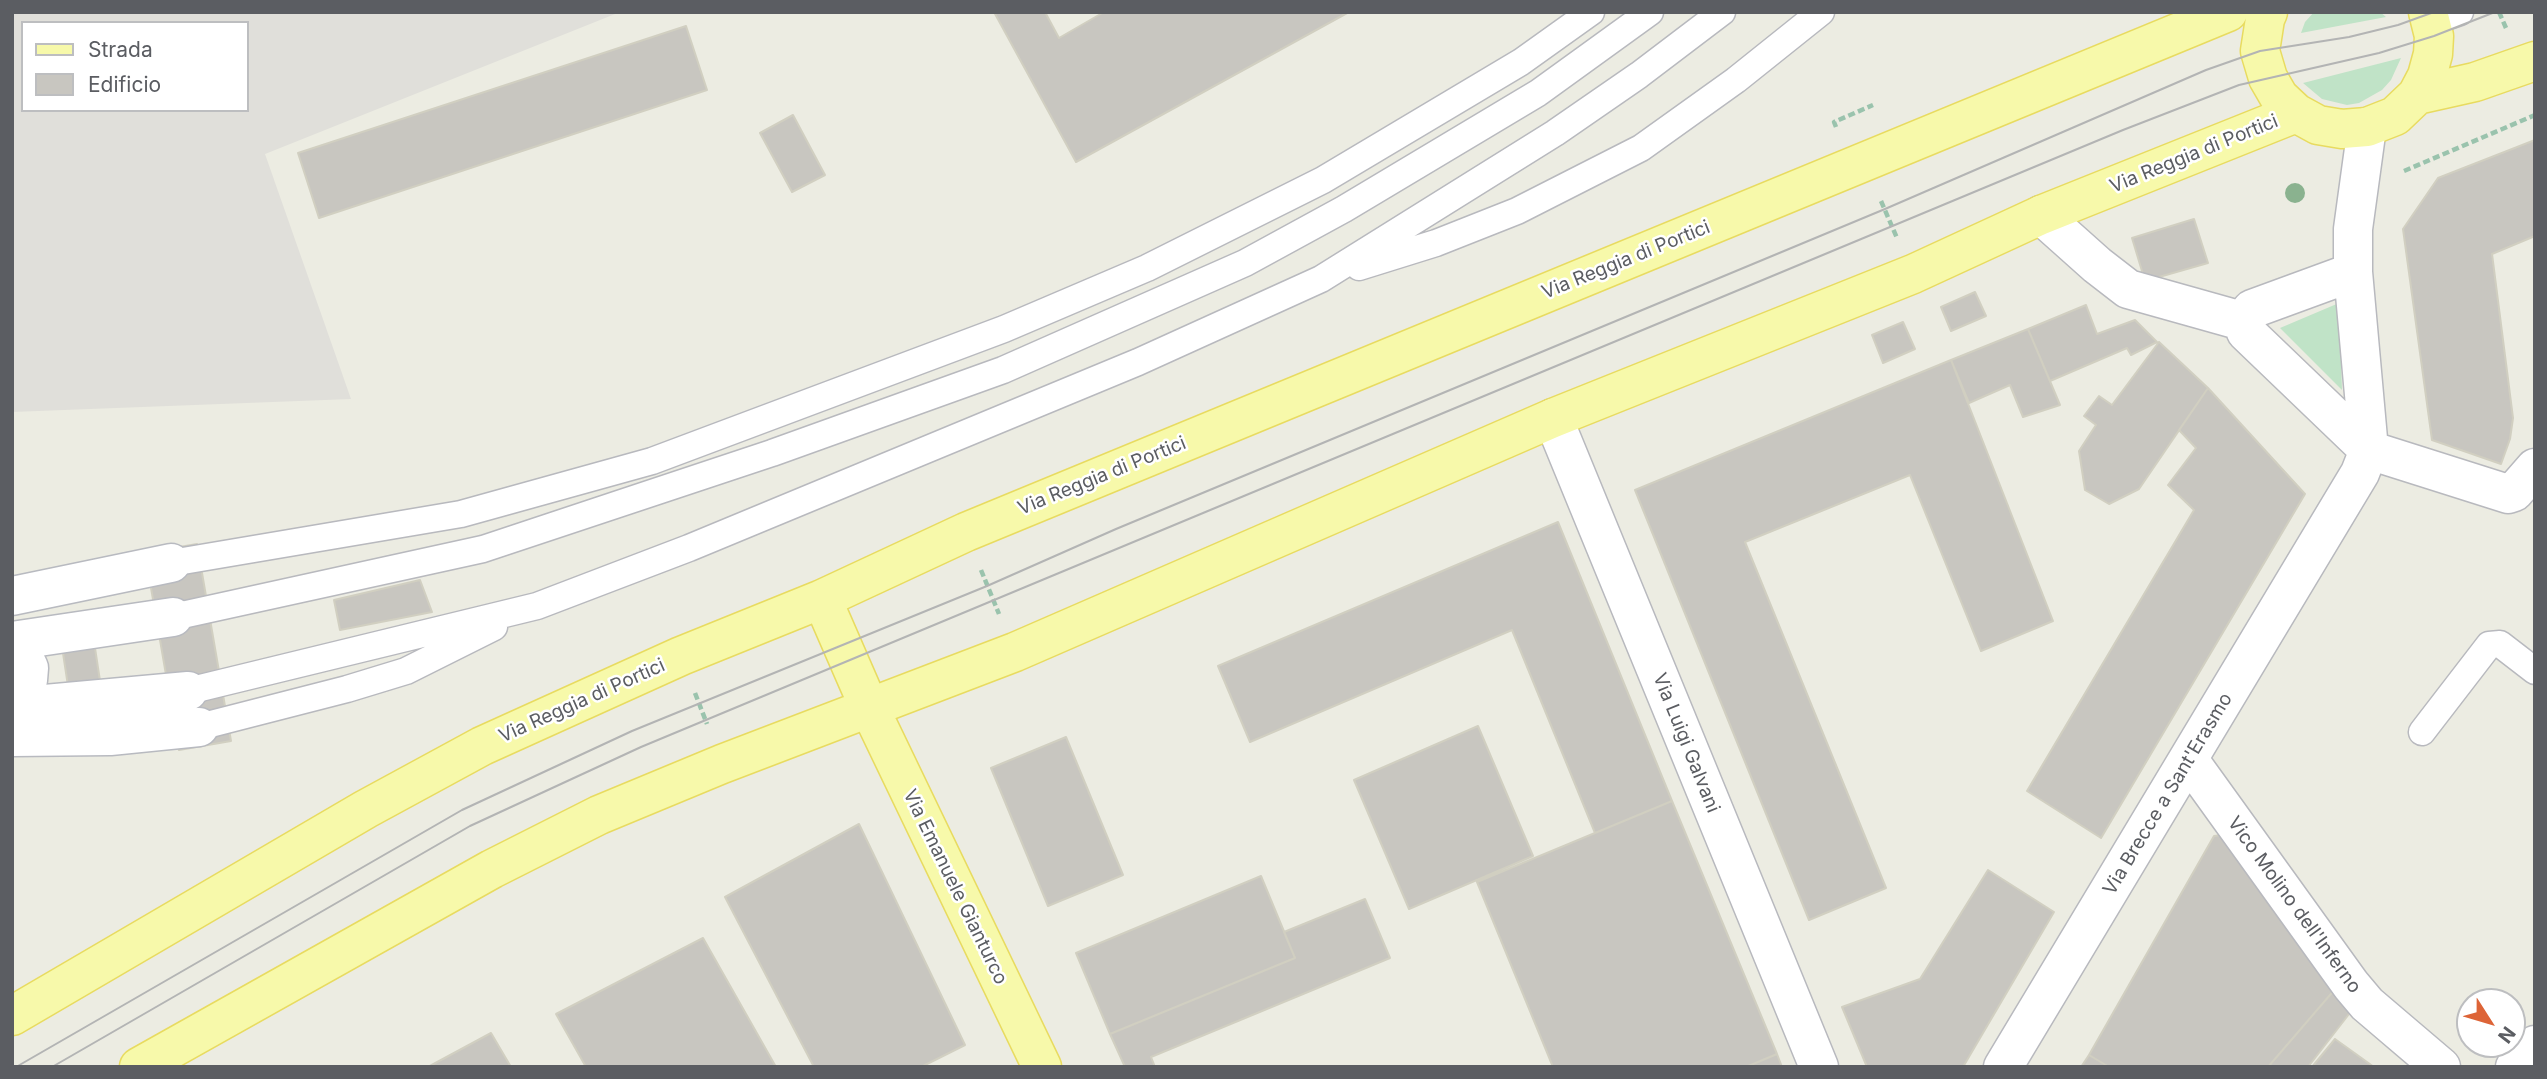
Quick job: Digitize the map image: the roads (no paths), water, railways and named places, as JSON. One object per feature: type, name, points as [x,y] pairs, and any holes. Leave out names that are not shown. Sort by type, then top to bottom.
[{"type":"main road","name":"Via Reggia di Portici","points":[[12,1016],[366,809],[482,746],[966,532],[2228,12]]},
{"type":"main road","points":[[2268,12],[2260,51],[2268,78],[2279,97],[2296,113],[2318,125],[2342,130],[2367,127],[2395,116],[2417,95],[2427,76],[2440,16]]},
{"type":"main road","points":[[2417,95],[2475,82],[2535,61]]},
{"type":"main road","name":"Via Reggia di Portici","points":[[139,1067],[492,869],[599,815],[722,764],[1014,652],[1553,418],[1913,274],[2041,215],[2296,113]]},
{"type":"main road","name":"Via Emanuele Gianturco","points":[[821,598],[869,707],[1042,1067]]},
{"type":"street","points":[[2367,127],[2353,229],[2353,272],[2370,450]]},
{"type":"street","points":[[2041,215],[2097,265],[2129,289],[2242,321]]},
{"type":"street","points":[[2242,321],[2252,309],[2353,272]]},
{"type":"street","points":[[2242,321],[2246,332],[2370,450],[2508,494],[2514,492],[2535,468]]},
{"type":"street","name":"Via Luigi Galvani","points":[[1553,418],[1819,1067]]},
{"type":"street","name":"Via Brecce a Sant'Erasmo","points":[[2003,1067],[2360,473],[2370,450]]},
{"type":"street","points":[[12,596],[171,563]]},
{"type":"street","points":[[12,643],[173,617]]},
{"type":"street","points":[[12,643],[20,649],[29,668],[28,680],[12,699]]},
{"type":"street","points":[[12,707],[188,691]]},
{"type":"street","points":[[12,737],[110,736],[199,727]]},
{"type":"street","name":"Vico Molino dell'Inferno","points":[[2189,760],[2351,985],[2367,1004],[2441,1067]]},
{"type":"street","points":[[2515,1067],[2535,1045]]},
{"type":"lane","points":[[171,563],[461,514],[639,464],[1004,329],[1147,268],[1322,180],[1521,62],[1591,12]]},
{"type":"lane","points":[[173,617],[484,549],[772,453],[1003,370],[1245,263],[1344,209],[1538,93],[1650,12]]},
{"type":"lane","points":[[1321,279],[1555,133],[1639,75],[1722,12]]},
{"type":"lane","points":[[199,727],[347,690],[406,671],[537,606],[689,548],[1138,362],[1321,279],[1436,243],[1505,215],[1641,148],[1736,80],[1821,12]]},
{"type":"lane","points":[[188,691],[537,606]]},
{"type":"lane","points":[[2423,732],[2494,642],[2535,671]]},
{"type":"tram line","points":[[16,1067],[462,810],[632,731],[987,586],[1116,529],[1885,209],[2206,70],[2260,51],[2349,37],[2398,25],[2434,12]]},
{"type":"tram line","points":[[52,1067],[470,826],[641,747],[2123,130],[2239,85],[2379,53],[2434,36],[2495,12]]}]
